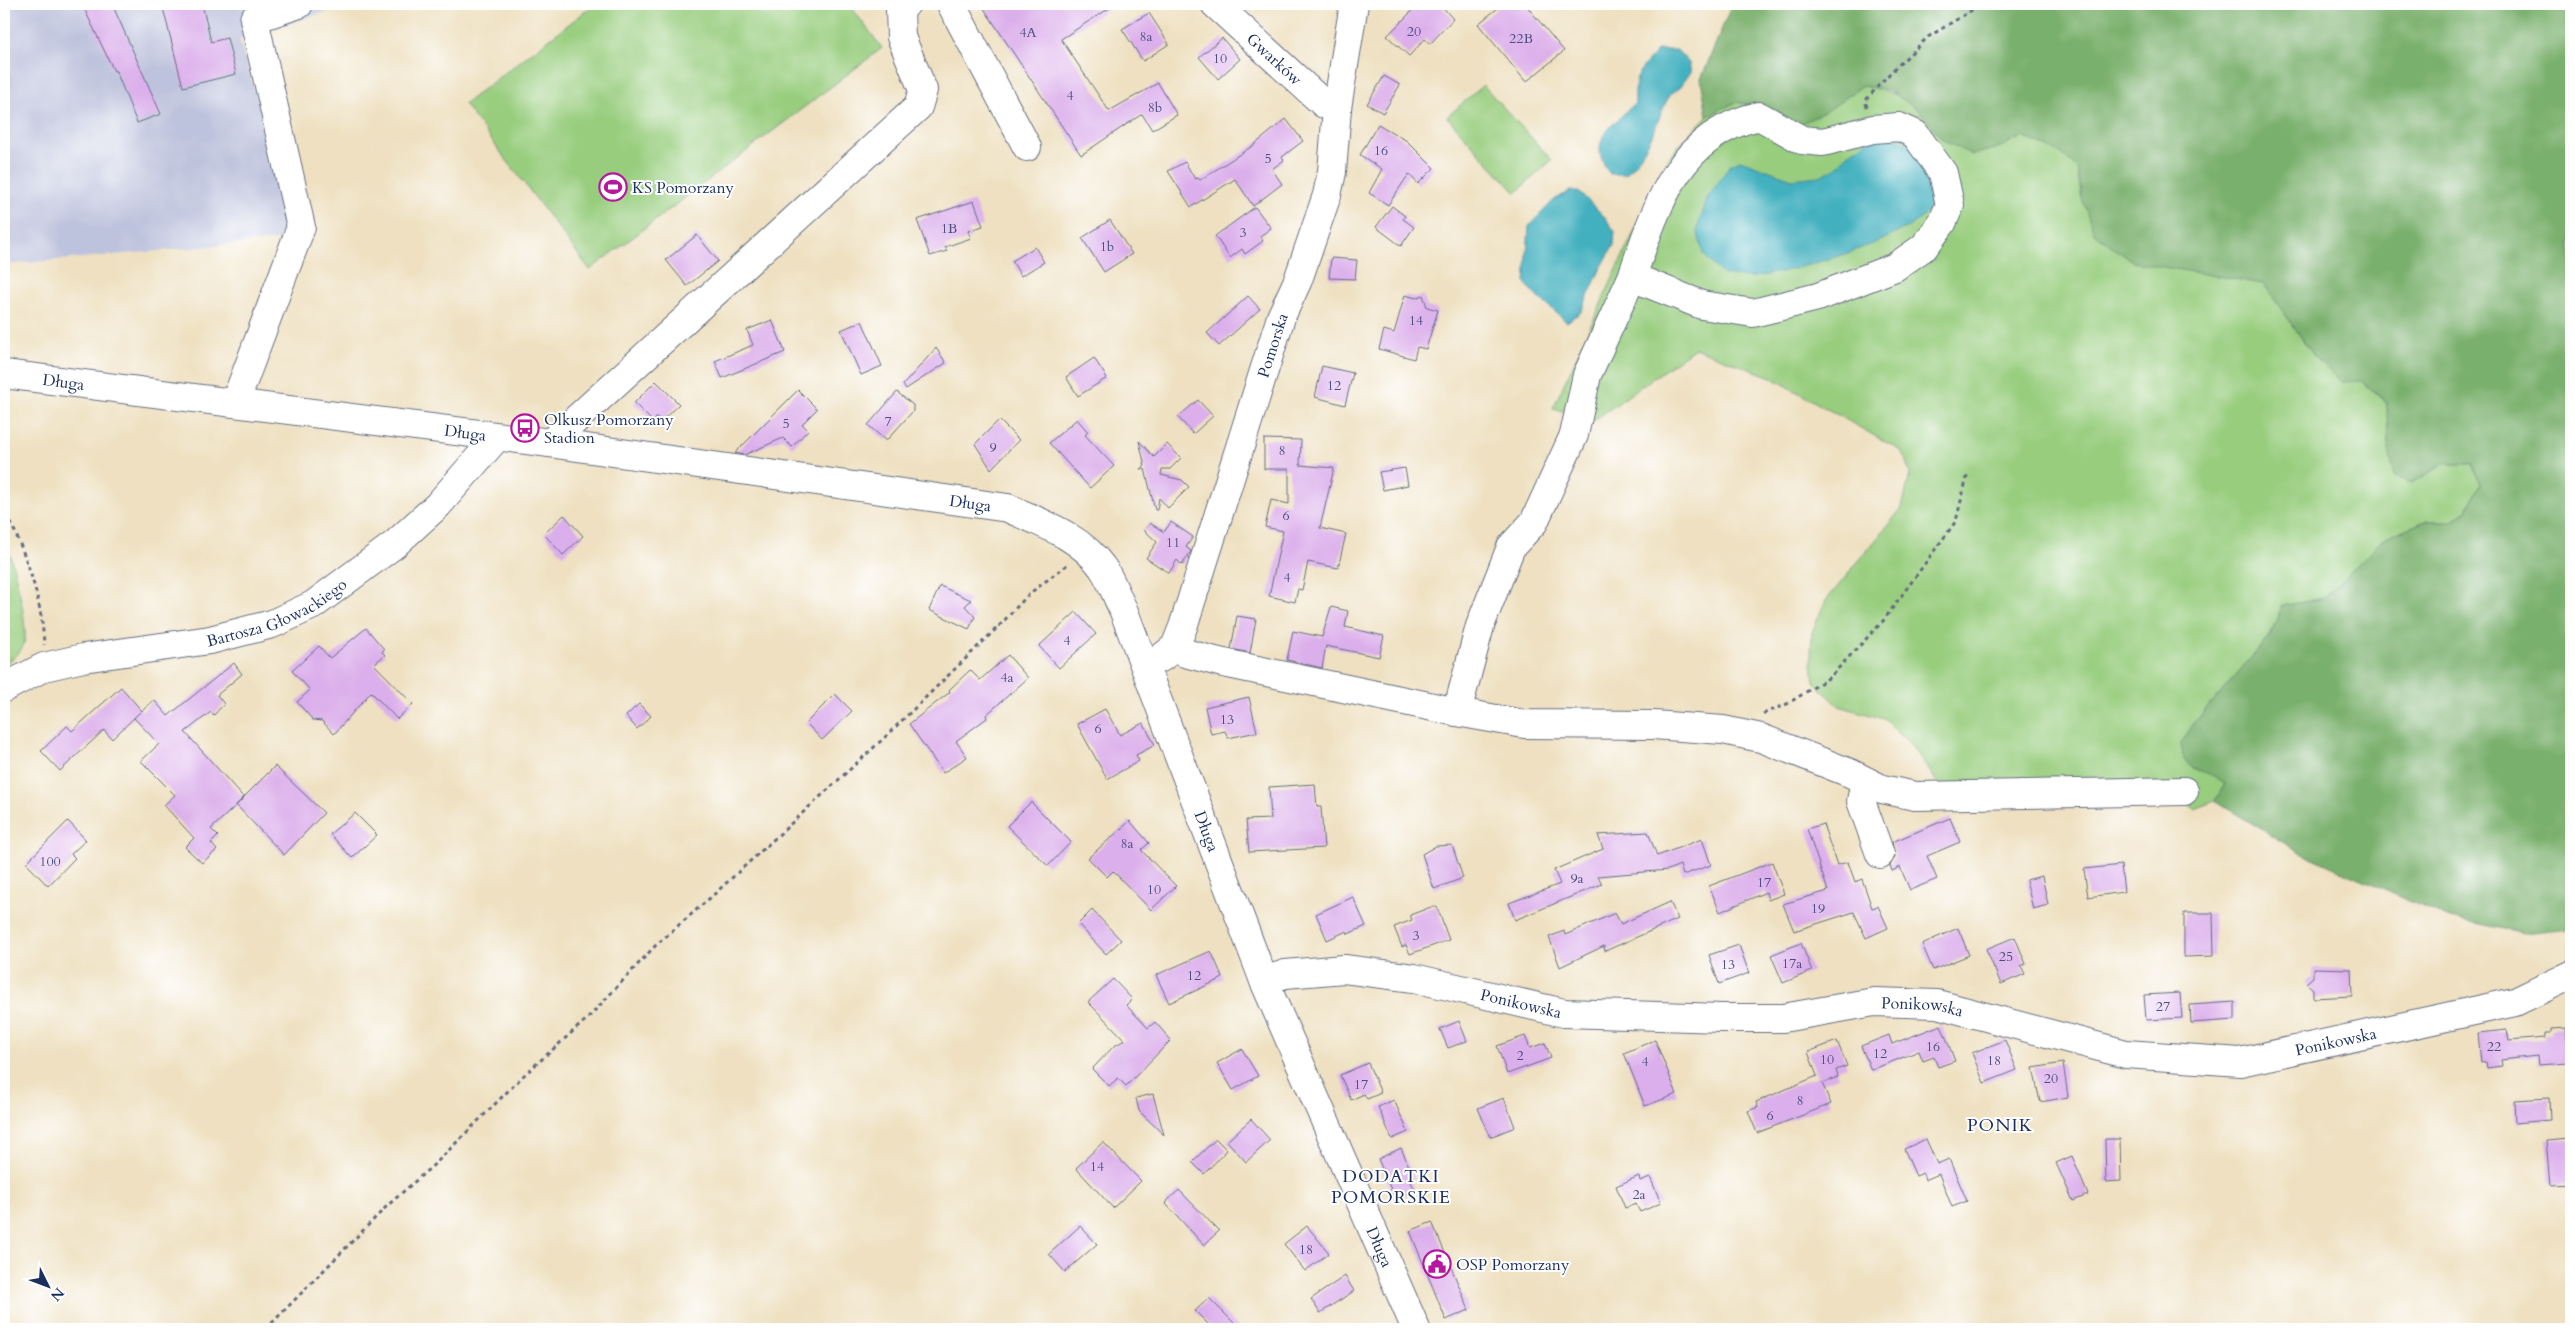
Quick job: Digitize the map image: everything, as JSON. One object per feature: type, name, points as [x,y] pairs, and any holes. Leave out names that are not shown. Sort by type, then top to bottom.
[{"type":"street","points":[[235,403],[301,228],[254,19],[299,4]]},
{"type":"street","points":[[550,443],[918,107],[923,90],[901,37],[900,10],[906,4]]},
{"type":"street","points":[[951,4],[1027,147]]},
{"type":"street","name":"Gwarków","points":[[1216,4],[1324,104],[1337,108]]},
{"type":"street","name":"Pomorska","points":[[1175,647],[1281,317],[1298,280],[1317,228],[1332,172],[1337,108],[1354,4]]},
{"type":"street","points":[[1456,712],[1480,626],[1511,548],[1534,522],[1574,435],[1587,375],[1632,277],[1651,221],[1680,166],[1712,134],[1737,121],[1759,116],[1802,140],[1823,142],[1899,126],[1915,134],[1943,173],[1950,206],[1942,223],[1924,247],[1895,267],[1818,297],[1753,313],[1702,305],[1632,277]]},
{"type":"street","name":"Długa","points":[[4,374],[550,443],[1008,508],[1057,530],[1086,550],[1103,567],[1123,609],[1264,981],[1416,1329]]},
{"type":"street","name":"Bartosza Głowackiego","points":[[4,688],[44,667],[82,658],[210,640],[272,624],[313,606],[394,544],[423,518],[496,437]]},
{"type":"street","points":[[1145,665],[1164,657],[1175,647],[1185,653],[1219,662],[1456,712],[1524,724],[1653,725],[1723,730],[1761,738],[1850,773],[1882,789],[1915,796],[2184,791]]},
{"type":"street","points":[[1865,781],[1861,801],[1880,854]]},
{"type":"street","name":"Ponikowska","points":[[1264,981],[1286,974],[1344,969],[1414,978],[1564,1013],[1584,1014],[1783,1018],[1874,1002],[1937,1004],[2126,1054],[2240,1062],[2515,1002],[2571,975]]},
{"type":"path","points":[[1873,130],[1865,101],[1928,37],[1982,4]]},
{"type":"path","points":[[1760,716],[1787,704],[1830,677],[1883,621],[1956,522],[1968,473]]},
{"type":"path","points":[[4,508],[26,556],[41,613],[44,667]]},
{"type":"path","points":[[266,1329],[387,1206],[438,1161],[523,1076],[588,1018],[656,945],[883,739],[999,626],[1029,594],[1086,550]]},
{"type":"path","points":[[4,604],[4,613]]},
{"type":"shaded area","points":[[4,4],[351,4],[239,39],[300,238],[4,265]]},
{"type":"green space","name":"KS Pomorzany","points":[[595,4],[849,4],[882,48],[590,270],[464,104]]},
{"type":"green space","points":[[1732,4],[2571,4],[2571,928],[2524,933],[2445,917],[2299,852],[2215,801],[2225,784],[2209,774],[2191,767],[2183,755],[2181,743],[2194,723],[2270,636],[2282,606],[2324,598],[2384,538],[2426,521],[2452,521],[2466,512],[2480,484],[2472,464],[2444,464],[2412,483],[2394,477],[2388,444],[2387,403],[2362,381],[2341,382],[2314,356],[2264,284],[2133,262],[2094,233],[2082,198],[2077,169],[2061,153],[2023,137],[1995,149],[1972,155],[1943,140],[1919,110],[1888,90],[1862,86],[1828,110],[1800,124],[1763,108],[1736,102],[1707,116],[1701,79]]},
{"type":"green space","points":[[1483,85],[1552,160],[1516,193],[1447,117]]},
{"type":"green space","points":[[1862,86],[1890,93],[1909,103],[1918,110],[1943,140],[1995,149],[2023,137],[2061,153],[2077,169],[2082,198],[2184,270],[2264,284],[2314,356],[2362,381],[2387,404],[2388,444],[2412,483],[2444,464],[2472,464],[2480,484],[2466,511],[2452,521],[2426,521],[2384,538],[2324,598],[2282,606],[2270,636],[2194,723],[2193,769],[2214,773],[2225,784],[2215,801],[2194,809],[2162,788],[1939,785],[1913,747],[1884,719],[1839,706],[1814,682],[1811,653],[1812,632],[1825,602],[1902,508],[1910,474],[1903,452],[1771,377],[1695,348],[1593,421],[1553,408],[1669,156],[1707,116],[1736,102],[1763,108],[1828,110]]},
{"type":"green space","points":[[4,540],[19,588],[24,617],[25,639],[22,648],[15,657],[4,664]]},
{"type":"water","points":[[1658,50],[1677,50],[1689,63],[1691,72],[1681,86],[1668,97],[1650,140],[1638,160],[1626,174],[1610,174],[1600,152],[1604,135],[1635,103],[1635,85],[1639,74]]},
{"type":"water","points":[[1892,137],[1906,143],[1921,156],[1926,168],[1930,188],[1931,201],[1929,209],[1918,220],[1900,232],[1876,243],[1820,262],[1753,277],[1723,275],[1703,254],[1697,229],[1708,197],[1730,165],[1740,160],[1792,179],[1820,176],[1837,167],[1847,155],[1871,138]]},
{"type":"water","points":[[1570,191],[1579,192],[1603,215],[1615,231],[1614,245],[1600,270],[1581,312],[1567,322],[1533,293],[1525,282],[1529,226],[1554,200]]},
{"type":"building","points":[[82,4],[112,4],[161,114],[137,123],[116,71],[114,71]]},
{"type":"building","points":[[162,4],[202,4],[211,42],[227,38],[236,74],[183,87]]},
{"type":"building","points":[[981,4],[1116,4],[1061,39],[1109,111],[1158,83],[1177,115],[1152,130],[1142,114],[1081,155]]},
{"type":"building","points":[[1419,4],[1440,4],[1453,19],[1430,44],[1425,39],[1409,56],[1387,36]]},
{"type":"building","points":[[1503,4],[1525,4],[1564,51],[1526,82],[1478,24]]},
{"type":"building","points":[[1149,13],[1169,44],[1143,61],[1122,29]]},
{"type":"building","points":[[1222,38],[1240,59],[1218,79],[1199,57]]},
{"type":"building","points":[[1384,76],[1400,85],[1383,113],[1367,104]]},
{"type":"building","points":[[1286,119],[1303,141],[1282,157],[1284,160],[1272,169],[1282,184],[1253,206],[1235,179],[1191,207],[1168,171],[1185,162],[1195,179],[1198,178],[1200,180],[1254,145]]},
{"type":"building","points":[[1378,124],[1407,141],[1434,168],[1418,184],[1409,174],[1388,205],[1369,193],[1382,169],[1360,155]]},
{"type":"building","points":[[974,201],[983,226],[968,231],[971,238],[945,247],[947,251],[930,256],[917,220]]},
{"type":"building","points":[[1392,206],[1405,216],[1403,219],[1414,227],[1401,246],[1376,227]]},
{"type":"building","points":[[1255,207],[1271,228],[1260,236],[1263,241],[1245,254],[1242,249],[1230,258],[1215,236]]},
{"type":"building","points":[[1110,220],[1132,254],[1104,272],[1082,238]]},
{"type":"building","points":[[697,235],[718,261],[687,286],[666,260]]},
{"type":"building","points":[[1035,247],[1044,262],[1021,276],[1012,261]]},
{"type":"building","points":[[1331,258],[1357,260],[1355,279],[1329,278]]},
{"type":"building","points":[[1405,295],[1416,298],[1423,295],[1427,307],[1438,310],[1426,349],[1417,347],[1414,359],[1379,349],[1384,330],[1394,333]]},
{"type":"building","points":[[1248,296],[1260,309],[1219,346],[1207,333]]},
{"type":"building","points":[[772,320],[785,352],[722,378],[715,361],[753,345],[747,330]]},
{"type":"building","points":[[862,321],[882,366],[861,375],[841,330]]},
{"type":"building","points":[[936,348],[946,363],[906,389],[903,385]]},
{"type":"building","points":[[1094,358],[1107,378],[1078,396],[1066,377]]},
{"type":"building","points":[[1322,366],[1353,373],[1345,405],[1315,397]]},
{"type":"building","points":[[656,381],[679,404],[661,421],[657,417],[653,422],[634,403]]},
{"type":"building","points":[[798,390],[817,409],[802,424],[808,430],[792,447],[783,438],[744,455],[735,453]]},
{"type":"building","points":[[897,392],[913,405],[913,411],[886,441],[868,425]]},
{"type":"building","points":[[1198,400],[1213,416],[1193,434],[1178,417]]},
{"type":"building","points":[[1077,419],[1088,432],[1085,435],[1114,466],[1090,488],[1049,443]]},
{"type":"building","points":[[999,420],[1019,440],[991,469],[975,444]]},
{"type":"building","points":[[1264,439],[1301,440],[1300,465],[1334,468],[1320,528],[1346,534],[1338,568],[1308,562],[1302,590],[1298,589],[1295,602],[1269,596],[1283,531],[1265,527],[1271,500],[1289,504],[1289,469],[1264,469]]},
{"type":"building","points":[[1139,441],[1154,457],[1167,444],[1181,458],[1170,469],[1162,469],[1161,475],[1182,480],[1189,487],[1168,508],[1159,498],[1157,510],[1155,510],[1145,469],[1141,469],[1145,466]]},
{"type":"building","points":[[1405,468],[1408,485],[1383,490],[1379,472]]},
{"type":"building","points":[[564,515],[583,536],[563,555],[544,534]]},
{"type":"building","points":[[1171,522],[1193,537],[1186,547],[1191,551],[1182,565],[1177,560],[1169,573],[1146,558],[1157,542],[1144,530],[1150,523],[1164,532]]},
{"type":"building","points":[[940,586],[971,600],[965,606],[975,617],[969,629],[929,610]]},
{"type":"building","points":[[1331,607],[1348,611],[1345,627],[1384,636],[1379,657],[1326,646],[1322,668],[1287,660],[1293,631],[1322,637]]},
{"type":"building","points":[[1076,612],[1096,634],[1059,668],[1039,646]]},
{"type":"building","points":[[1237,616],[1256,619],[1250,653],[1231,649]]},
{"type":"building","points":[[366,628],[384,649],[382,652],[385,655],[374,664],[413,704],[397,719],[371,692],[334,734],[322,721],[313,720],[297,702],[310,690],[292,671],[319,646],[330,658]]},
{"type":"building","points":[[1008,655],[1028,678],[986,715],[987,718],[956,741],[967,757],[943,773],[909,724],[950,692],[949,690],[970,670],[980,680]]},
{"type":"building","points":[[234,663],[242,674],[217,695],[224,704],[214,715],[211,712],[185,732],[244,798],[211,829],[218,836],[211,843],[217,850],[202,863],[185,847],[194,838],[164,805],[175,795],[141,761],[159,744],[134,718],[140,712],[112,739],[104,730],[60,771],[41,751],[67,726],[72,731],[121,687],[142,711],[154,700],[168,716]]},
{"type":"building","points":[[835,694],[852,711],[822,740],[806,723]]},
{"type":"building","points":[[1249,697],[1257,732],[1228,738],[1225,731],[1211,734],[1205,707]]},
{"type":"building","points":[[639,704],[651,716],[637,729],[626,716]]},
{"type":"building","points":[[1105,709],[1120,735],[1143,723],[1155,745],[1136,755],[1139,761],[1107,779],[1077,724]]},
{"type":"building","points":[[275,766],[324,813],[284,855],[236,805]]},
{"type":"building","points":[[1315,784],[1317,807],[1321,807],[1324,848],[1249,852],[1246,820],[1271,819],[1269,787]]},
{"type":"building","points":[[1031,802],[1071,842],[1048,866],[1007,826]]},
{"type":"building","points":[[355,813],[377,835],[352,858],[330,834]]},
{"type":"building","points":[[1950,818],[1960,842],[1927,856],[1937,879],[1910,890],[1900,867],[1892,871],[1890,865],[1895,856],[1892,842]]},
{"type":"building","points":[[68,821],[86,840],[71,854],[75,858],[48,886],[26,863]]},
{"type":"building","points":[[1130,821],[1149,843],[1141,850],[1176,886],[1151,910],[1113,871],[1107,877],[1088,858]]},
{"type":"building","points":[[1823,824],[1837,865],[1848,862],[1855,882],[1862,879],[1872,908],[1878,906],[1888,928],[1866,938],[1854,912],[1794,931],[1783,904],[1828,891],[1807,829]]},
{"type":"building","points":[[1648,832],[1657,856],[1702,839],[1711,865],[1683,875],[1680,865],[1668,870],[1598,876],[1602,884],[1515,920],[1509,903],[1560,884],[1554,870],[1603,849],[1598,835]]},
{"type":"building","points":[[1452,845],[1463,878],[1434,889],[1422,854],[1436,846]]},
{"type":"building","points":[[1772,862],[1784,894],[1768,900],[1766,892],[1720,912],[1709,886]]},
{"type":"building","points":[[2121,865],[2124,892],[2088,897],[2084,869]]},
{"type":"building","points":[[2042,876],[2048,905],[2033,909],[2026,880]]},
{"type":"building","points":[[1353,897],[1366,926],[1348,934],[1347,931],[1327,940],[1316,914]]},
{"type":"building","points":[[1670,902],[1678,919],[1605,951],[1604,946],[1560,967],[1549,937],[1564,931],[1565,935],[1615,913],[1621,924]]},
{"type":"building","points":[[1431,907],[1437,907],[1449,940],[1410,954],[1406,945],[1402,947],[1394,927],[1412,920],[1410,915]]},
{"type":"building","points":[[1092,910],[1121,940],[1106,954],[1078,924]]},
{"type":"building","points":[[2184,913],[2213,913],[2214,956],[2184,957]]},
{"type":"building","points":[[1958,928],[1969,955],[1933,970],[1922,944]]},
{"type":"building","points":[[2015,937],[2026,964],[2021,966],[2025,974],[2001,984],[1986,949]]},
{"type":"building","points":[[1801,943],[1812,971],[1783,983],[1771,955]]},
{"type":"building","points":[[1739,945],[1749,973],[1719,984],[1709,955]]},
{"type":"building","points":[[1211,951],[1223,978],[1169,1003],[1156,975]]},
{"type":"building","points":[[2313,968],[2351,969],[2352,996],[2313,998],[2313,989],[2306,983],[2313,977]]},
{"type":"building","points":[[1113,979],[1132,999],[1126,1005],[1148,1028],[1155,1022],[1171,1040],[1126,1086],[1118,1078],[1109,1086],[1092,1069],[1114,1046],[1125,1040],[1088,1002]]},
{"type":"building","points":[[2180,993],[2182,1018],[2146,1020],[2144,995]]},
{"type":"building","points":[[2235,1002],[2235,1020],[2191,1023],[2190,1005]]},
{"type":"building","points":[[1459,1021],[1467,1041],[1448,1048],[1440,1029]]},
{"type":"building","points":[[1941,1025],[1955,1061],[1938,1067],[1934,1057],[1923,1061],[1919,1051],[1871,1070],[1861,1046],[1889,1035],[1892,1044]]},
{"type":"building","points":[[2566,1028],[2569,1063],[2538,1065],[2537,1056],[2501,1060],[2502,1066],[2487,1068],[2486,1062],[2481,1063],[2478,1033],[2507,1030],[2509,1041],[2545,1038],[2545,1033],[2551,1033],[2551,1029]]},
{"type":"building","points":[[1525,1036],[1530,1048],[1545,1043],[1551,1058],[1507,1074],[1497,1046]]},
{"type":"building","points":[[1655,1040],[1677,1094],[1645,1106],[1624,1053]]},
{"type":"building","points":[[2005,1040],[2017,1070],[1984,1083],[1972,1053]]},
{"type":"building","points":[[1837,1041],[1847,1066],[1836,1070],[1838,1077],[1822,1083],[1831,1104],[1757,1133],[1748,1111],[1758,1107],[1756,1102],[1817,1076],[1808,1052]]},
{"type":"building","points":[[1242,1049],[1258,1076],[1233,1090],[1217,1063]]},
{"type":"building","points":[[1368,1063],[1381,1093],[1367,1099],[1364,1094],[1351,1100],[1340,1075]]},
{"type":"building","points":[[2063,1063],[2068,1097],[2040,1102],[2033,1068]]},
{"type":"building","points":[[1153,1094],[1164,1135],[1139,1111],[1136,1098]]},
{"type":"building","points":[[1504,1098],[1515,1127],[1490,1137],[1478,1108]]},
{"type":"building","points":[[2549,1098],[2550,1120],[2515,1123],[2514,1100]]},
{"type":"building","points":[[1394,1100],[1408,1132],[1392,1139],[1378,1107]]},
{"type":"building","points":[[1251,1119],[1270,1140],[1246,1162],[1227,1141]]},
{"type":"building","points":[[2569,1138],[2571,1184],[2550,1185],[2546,1140]]},
{"type":"building","points":[[1216,1139],[1227,1150],[1204,1174],[1192,1162]]},
{"type":"building","points":[[1926,1139],[1937,1164],[1949,1159],[1967,1201],[1952,1207],[1939,1174],[1925,1180],[1923,1173],[1916,1176],[1904,1149]]},
{"type":"building","points":[[2105,1139],[2120,1139],[2121,1181],[2106,1182]]},
{"type":"building","points":[[1103,1142],[1141,1181],[1113,1208],[1076,1168]]},
{"type":"building","points":[[1401,1148],[1414,1178],[1410,1180],[1415,1190],[1395,1199],[1378,1159]]},
{"type":"building","points":[[2072,1156],[2088,1195],[2073,1201],[2056,1163]]},
{"type":"building","points":[[1639,1176],[1640,1181],[1650,1177],[1661,1203],[1640,1212],[1636,1204],[1625,1208],[1616,1186]]},
{"type":"building","points":[[1179,1190],[1219,1231],[1204,1245],[1165,1203]]},
{"type":"building","name":"OSP Pomorzany","points":[[1432,1222],[1469,1310],[1446,1320],[1410,1231]]},
{"type":"building","points":[[1080,1226],[1097,1244],[1065,1272],[1049,1254]]},
{"type":"building","points":[[1307,1226],[1329,1253],[1305,1271],[1284,1244]]},
{"type":"building","points":[[1345,1276],[1354,1291],[1320,1313],[1311,1299]]},
{"type":"building","points":[[1209,1298],[1240,1329],[1213,1329],[1195,1311]]},
{"type":"place","name":"KS Pomorzany","points":[[613,187]]},
{"type":"place","name":"Olkusz Pomorzany Stadion","points":[[525,428]]},
{"type":"place","name":"OSP Pomorzany","points":[[1437,1264]]},
{"type":"district","name":"PONIK","points":[[2000,1125]]},
{"type":"district","name":"DODATKI POMORSKIE","points":[[1391,1186]]}]
